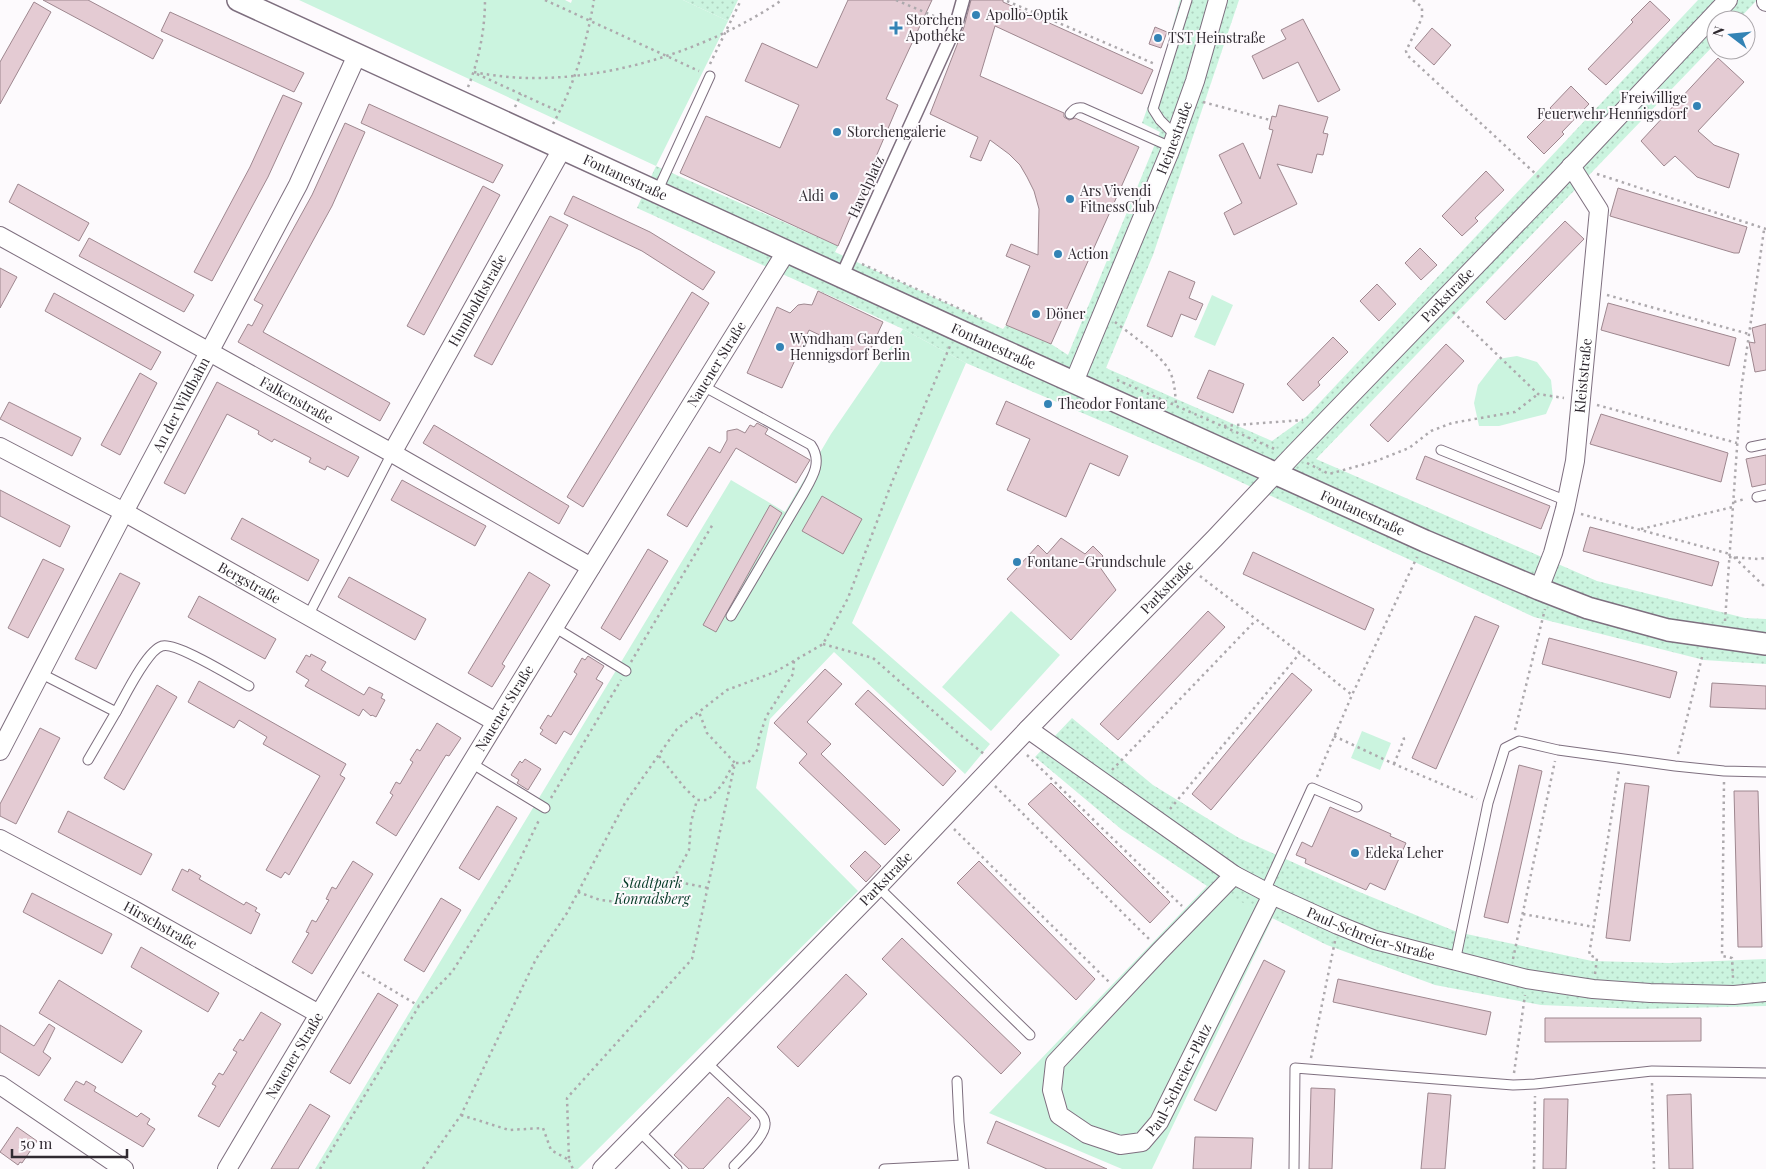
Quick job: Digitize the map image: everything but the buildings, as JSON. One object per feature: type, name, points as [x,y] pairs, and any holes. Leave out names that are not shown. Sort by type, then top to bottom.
[{"type":"street","name":"Fontanestraße","points":[[238,0],[786,252],[846,268],[1074,382],[1425,541],[1545,592],[1588,608],[1659,627],[1715,638],[1766,644]]},
{"type":"street","name":"Havelplatz","points":[[846,268],[956,26],[963,0]]},
{"type":"street","name":"Heinestraße","points":[[1074,382],[1173,141],[1218,0]]},
{"type":"street","name":"Parkstraße","points":[[602,1169],[878,887],[1014,743],[1551,188],[1728,0]]},
{"type":"street","name":"An der Wildbahn","points":[[0,751],[124,512],[298,185],[357,55]]},
{"type":"street","name":"Humboldtstraße","points":[[392,452],[553,145]]},
{"type":"street","name":"Kleiststraße","points":[[1545,592],[1576,461],[1599,210],[1571,166]]},
{"type":"street","name":"Falkenstraße","points":[[0,236],[392,452],[591,567]]},
{"type":"street","name":"Nauener Straße","points":[[227,1169],[496,722],[786,252]]},
{"type":"street","name":"Bergstraße","points":[[0,447],[124,512],[496,722]]},
{"type":"street","name":"Paul-Schreier-Straße","points":[[1028,729],[1158,823],[1234,875],[1338,925],[1375,940],[1527,979],[1593,989],[1650,993],[1734,995],[1766,992]]},
{"type":"street","name":"Hirschstraße","points":[[0,840],[132,909],[319,1014]]},
{"type":"street","name":"Paul-Schreier-Platz","points":[[1234,875],[1194,918],[1160,950],[1055,1063],[1052,1090],[1059,1115],[1087,1134],[1120,1145],[1142,1142],[1159,1122],[1269,893]]},
{"type":"street","points":[[0,1085],[124,1169]]},
{"type":"lane","points":[[1173,141],[1153,108],[1167,69],[1187,0]]},
{"type":"lane","points":[[656,192],[708,75]]},
{"type":"lane","points":[[1070,114],[1077,108],[1083,108],[1173,141]]},
{"type":"lane","points":[[703,386],[811,445],[816,451],[817,459],[816,467],[808,485],[731,616]]},
{"type":"lane","points":[[1751,447],[1766,444]]},
{"type":"lane","points":[[1441,450],[1566,505]]},
{"type":"lane","points":[[308,616],[392,452]]},
{"type":"lane","points":[[554,628],[626,672]]},
{"type":"lane","points":[[88,760],[148,658],[162,645],[172,646],[187,652],[249,686]]},
{"type":"lane","points":[[40,673],[116,712]]},
{"type":"lane","points":[[1455,962],[1488,803],[1505,748],[1519,741],[1558,750],[1675,766],[1724,771],[1766,772]]},
{"type":"lane","points":[[472,763],[545,808]]},
{"type":"lane","points":[[1269,893],[1312,788],[1357,807]]},
{"type":"lane","points":[[878,887],[1030,1035]]},
{"type":"lane","points":[[706,1062],[759,1112],[766,1121],[762,1136],[734,1166]]},
{"type":"lane","points":[[1294,1169],[1295,1068],[1513,1085],[1652,1071],[1766,1072]]},
{"type":"lane","points":[[884,1169],[963,1167],[957,1081]]},
{"type":"lane","points":[[639,1131],[677,1169]]},
{"type":"path","points":[[462,103],[474,72],[483,31],[485,0]]},
{"type":"path","points":[[545,0],[708,75],[740,0]]},
{"type":"path","points":[[553,145],[560,112],[575,75],[591,21],[594,0]]},
{"type":"path","points":[[474,72],[499,77],[528,78],[575,75],[622,67],[690,48],[756,17],[782,0]]},
{"type":"path","points":[[896,0],[956,26]]},
{"type":"path","points":[[1413,0],[1422,8],[1422,18],[1406,51],[1407,55],[1551,188]]},
{"type":"path","points":[[1007,1],[1167,69]]},
{"type":"path","points":[[474,72],[560,112]]},
{"type":"path","points":[[513,112],[521,94]]},
{"type":"path","points":[[1188,98],[1270,120]]},
{"type":"path","points":[[1571,166],[1765,229],[1741,390],[1729,556],[1715,638],[1675,766]]},
{"type":"path","points":[[846,268],[887,275]]},
{"type":"path","points":[[1592,291],[1749,334]]},
{"type":"path","points":[[1441,301],[1538,394],[1581,400],[1738,443]]},
{"type":"path","points":[[1103,312],[1152,351],[1169,369],[1174,385],[1176,405]]},
{"type":"path","points":[[423,1169],[461,1115],[536,959],[567,913],[625,803],[677,729],[727,690],[775,672],[824,644],[848,598],[892,482],[951,345]]},
{"type":"path","points":[[1116,380],[1292,456],[1329,474],[1376,461],[1409,448],[1431,431],[1452,423],[1515,412],[1538,394]]},
{"type":"path","points":[[1222,426],[1328,418]]},
{"type":"path","points":[[1566,505],[1640,530],[1729,556],[1766,558]]},
{"type":"path","points":[[1640,530],[1733,507]]},
{"type":"path","points":[[320,1169],[419,1006],[452,972],[510,880],[532,831],[545,808],[713,524]]},
{"type":"path","points":[[1312,788],[1352,696],[1425,541]]},
{"type":"path","points":[[1734,557],[1766,588]]},
{"type":"path","points":[[1188,565],[1352,696]]},
{"type":"path","points":[[1515,743],[1513,736],[1544,612],[1545,592]]},
{"type":"path","points":[[1101,782],[1256,620]]},
{"type":"path","points":[[824,644],[873,658],[958,734],[1160,950]]},
{"type":"path","points":[[1158,823],[1300,653]]},
{"type":"path","points":[[699,712],[707,733],[735,762],[748,763],[758,749],[759,738],[766,717],[793,674],[794,661]]},
{"type":"path","points":[[1394,764],[1404,739],[1402,734]]},
{"type":"path","points":[[1334,736],[1394,764],[1488,803]]},
{"type":"path","points":[[1014,743],[1194,918]]},
{"type":"path","points":[[1510,975],[1558,750]]},
{"type":"path","points":[[659,755],[684,787],[697,800],[708,800],[722,785],[735,762]]},
{"type":"path","points":[[1593,989],[1597,958],[1589,955],[1620,758]]},
{"type":"path","points":[[573,1169],[570,1160],[567,1098],[692,960],[735,762]]},
{"type":"path","points":[[1724,771],[1722,956],[1732,958],[1734,995]]},
{"type":"path","points":[[578,892],[600,900],[620,902],[644,898],[669,888],[688,850],[691,822],[697,800]]},
{"type":"path","points":[[942,818],[1120,993]]},
{"type":"path","points":[[673,882],[708,888]]},
{"type":"path","points":[[1523,914],[1594,926]]},
{"type":"path","points":[[1309,1068],[1338,925]]},
{"type":"path","points":[[349,964],[419,1006]]},
{"type":"path","points":[[1513,1085],[1527,979]]},
{"type":"path","points":[[1652,1071],[1654,1169]]},
{"type":"path","points":[[1534,1169],[1535,1084]]},
{"type":"path","points":[[461,1115],[508,1130],[543,1128],[551,1150],[570,1160]]},
{"type":"green space","points":[[299,0],[565,0],[571,3],[572,0],[683,0],[728,21],[656,166]]},
{"type":"green space","points":[[683,0],[738,0],[728,21]]},
{"type":"green space","points":[[1180,0],[1239,0],[1153,255],[1106,368],[1272,441],[1307,416],[1698,0],[1757,0],[1748,10],[1706,10],[1706,53],[1316,459],[1597,581],[1745,618],[1766,619],[1766,664],[1704,660],[1534,617],[1206,466],[966,363],[903,329],[637,208],[656,166],[838,246],[835,252],[1003,329],[1006,325],[1051,344],[1068,355],[1160,132],[1142,123],[1160,73]]},
{"type":"green space","points":[[1212,295],[1233,305],[1215,346],[1194,337]]},
{"type":"green space","name":"Stadtpark Konradsberg","points":[[903,329],[966,363],[852,623],[990,744],[965,774],[834,652],[770,719],[756,788],[858,891],[578,1169],[315,1169],[731,480],[785,512],[831,434]]},
{"type":"green space","points":[[1517,356],[1537,362],[1551,380],[1553,398],[1546,414],[1499,426],[1479,426],[1474,403],[1478,385],[1498,359]]},
{"type":"green space","points":[[1011,611],[1060,655],[991,731],[942,687]]},
{"type":"green space","points":[[1072,718],[1153,785],[1239,838],[1357,891],[1457,932],[1592,961],[1669,963],[1766,959],[1766,1006],[1639,1009],[1541,1005],[1435,985],[1327,945],[1207,886],[1121,829],[1035,757]]},
{"type":"green space","points":[[1362,731],[1391,743],[1380,770],[1351,758]]},
{"type":"green space","points":[[1207,886],[1273,917],[1152,1169],[1122,1169],[989,1113]]},
{"type":"place","name":"Apollo-Optik","points":[[976,15]]},
{"type":"place","name":"Storchen Apotheke","points":[[896,28]]},
{"type":"place","name":"TST Heinstraße","points":[[1158,38]]},
{"type":"place","name":"Freiwillige Feuerwehr Hennigsdorf","points":[[1697,106]]},
{"type":"place","name":"Storchengalerie","points":[[837,132]]},
{"type":"place","name":"Aldi","points":[[834,196]]},
{"type":"place","name":"Ars Vivendi FitnessClub","points":[[1070,199]]},
{"type":"place","name":"Action","points":[[1058,254]]},
{"type":"place","name":"Döner","points":[[1036,314]]},
{"type":"place","name":"Wyndham Garden Hennigsdorf Berlin","points":[[780,347]]},
{"type":"place","name":"Theodor Fontane","points":[[1048,404]]},
{"type":"place","name":"Fontane-Grundschule","points":[[1017,562]]},
{"type":"place","name":"Edeka Leher","points":[[1355,853]]}]
